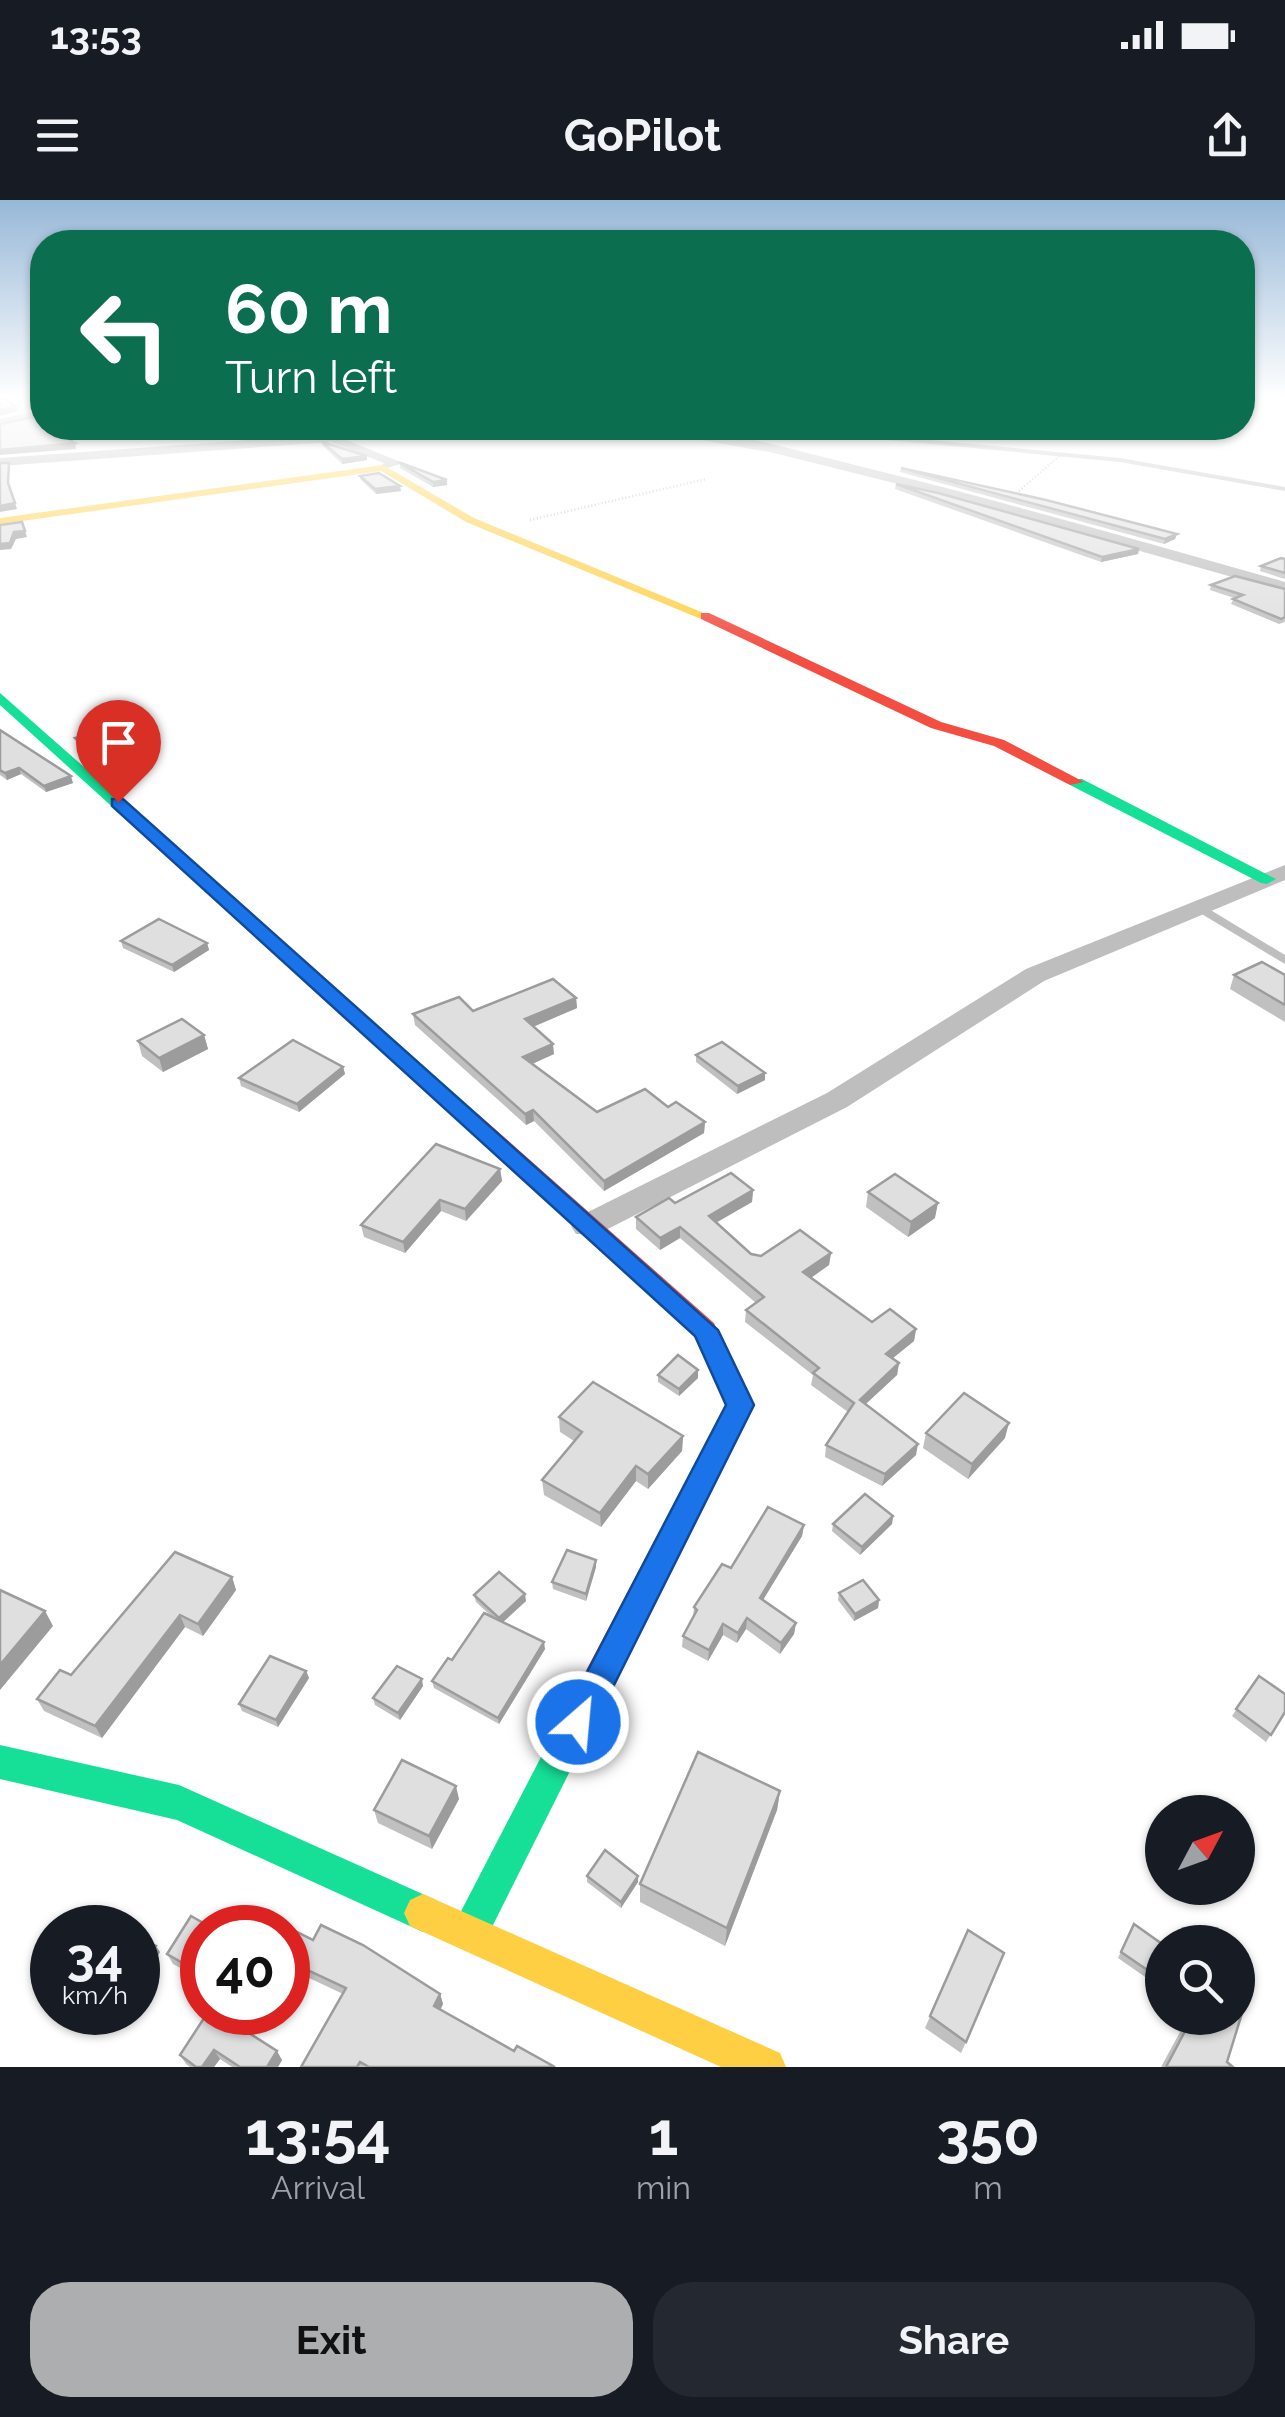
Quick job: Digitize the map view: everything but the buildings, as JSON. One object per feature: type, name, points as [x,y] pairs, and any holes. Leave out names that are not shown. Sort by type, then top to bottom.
[{"type":"street","points":[[0,521],[274,483]]},
{"type":"street","points":[[408,483],[470,520],[654,592],[936,724],[999,743],[1276,875]]},
{"type":"street","points":[[908,483],[1285,587]]},
{"type":"street","points":[[0,696],[705,1330],[740,1405],[470,1932]]},
{"type":"street","points":[[587,1226],[837,1100],[1034,975],[1276,875]]},
{"type":"street","points":[[0,1762],[180,1803],[766,2067]]},
{"type":"lane","points":[[1199,907],[1285,960]]},
{"type":"path","points":[[512,537],[512,530],[529,520],[688,483]]},
{"type":"path","points":[[1002,507],[1029,483]]},
{"type":"waterway","points":[[1252,483],[1285,489]]},
{"type":"traffic: fast","points":[[0,697],[470,1119]]},
{"type":"traffic: fast","points":[[1076,782],[1267,879]]},
{"type":"traffic: fast","points":[[470,1932],[580,1717]]},
{"type":"traffic: fast","points":[[0,1762],[179,1803],[423,1913]]},
{"type":"traffic: slow","points":[[0,521],[274,483]]},
{"type":"traffic: slow","points":[[408,483],[470,520],[705,616]]},
{"type":"traffic: slow","points":[[423,1913],[766,2067]]},
{"type":"traffic: jam","points":[[705,616],[936,725],[999,743],[1076,782]]},
{"type":"traffic: jam","points":[[470,1119],[705,1330],[740,1405],[580,1717]]},
{"type":"route","points":[[118,802],[705,1330],[740,1405],[578,1722]]}]
